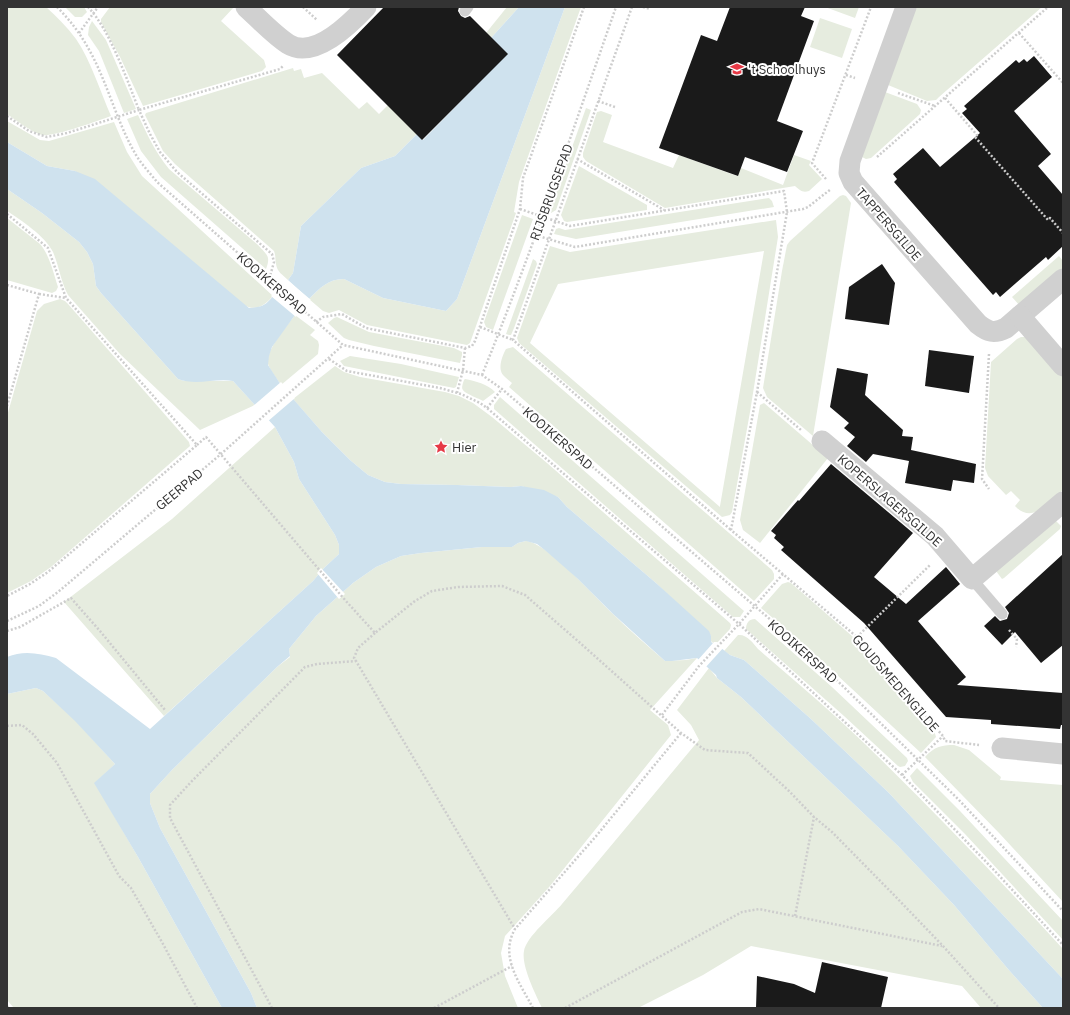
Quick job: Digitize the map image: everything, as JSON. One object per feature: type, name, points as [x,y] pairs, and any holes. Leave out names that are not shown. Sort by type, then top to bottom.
[{"type":"street","points":[[246,7],[285,41],[298,48],[319,44],[346,28],[366,7]]},
{"type":"street","name":"TAPPERSGILDE","points":[[906,7],[850,162],[850,173],[853,182],[978,324],[985,330],[992,332]]},
{"type":"street","points":[[992,332],[999,332],[1006,328],[1063,279]]},
{"type":"street","points":[[1020,316],[1063,366]]},
{"type":"street","name":"KOPERSLAGERSGILDE","points":[[822,442],[935,536],[972,579]]},
{"type":"street","points":[[972,579],[1063,502]]},
{"type":"street","points":[[1002,748],[1063,754]]},
{"type":"lane","points":[[972,579],[1002,614]]},
{"type":"path","name":"KOOIKERSPAD","points":[[57,7],[79,33],[96,62],[136,155],[157,182],[344,345],[482,375],[502,390],[807,652],[918,760],[991,834],[1063,911]]},
{"type":"path","points":[[88,7],[94,13],[118,58],[139,110],[160,152],[177,172],[272,254],[274,262],[269,280]]},
{"type":"path","points":[[79,33],[98,7]]},
{"type":"path","points":[[316,322],[323,317],[342,314],[366,328],[465,348],[472,346],[480,327],[520,209],[523,178],[584,7]]},
{"type":"path","name":"RIJSBRUGSEPAD","points":[[482,375],[499,335],[616,7]]},
{"type":"path","points":[[480,327],[513,340],[631,8],[626,7]]},
{"type":"path","points":[[643,7],[650,10]]},
{"type":"path","points":[[833,187],[812,163],[871,7]]},
{"type":"path","points":[[535,235],[575,247],[788,212],[808,207],[850,173],[863,169],[1048,7]]},
{"type":"path","points":[[1019,33],[1063,84]]},
{"type":"path","points":[[7,116],[30,131],[47,137],[67,133],[139,110],[280,69],[298,48]]},
{"type":"path","points":[[945,98],[978,135],[975,137],[1048,220],[1050,218],[1063,233]]},
{"type":"path","points":[[598,101],[615,107]]},
{"type":"path","points":[[577,159],[664,210]]},
{"type":"path","points":[[520,209],[570,226],[784,191],[788,212],[757,392],[731,530]]},
{"type":"path","points":[[7,214],[48,248],[66,298],[196,445]]},
{"type":"path","points":[[7,284],[39,294],[66,298]]},
{"type":"path","points":[[7,406],[39,294]]},
{"type":"path","points":[[990,489],[982,479],[987,364],[992,332]]},
{"type":"path","name":"GOUDSMEDENGILDE","points":[[513,340],[731,530],[857,637],[943,736],[945,741],[1002,748]]},
{"type":"path","name":"GEERPAD","points":[[7,621],[39,606],[58,592],[221,454],[344,345]]},
{"type":"path","points":[[457,393],[463,370],[465,348]]},
{"type":"path","points":[[329,359],[347,371],[440,388],[457,393],[480,403],[487,408],[739,624],[902,775],[993,869],[1063,945]]},
{"type":"path","points":[[487,408],[502,390]]},
{"type":"path","points":[[757,392],[813,440],[822,442]]},
{"type":"path","points":[[7,596],[30,584],[48,572],[206,437],[375,633]]},
{"type":"path","points":[[857,637],[946,549]]},
{"type":"path","points":[[662,715],[699,666],[739,624],[782,574]]},
{"type":"path","points":[[515,929],[354,658],[358,648],[375,633],[415,601],[432,591],[458,587],[502,586],[525,595],[681,733],[705,750],[748,753],[789,791],[814,817],[832,832],[943,946],[999,1008]]},
{"type":"path","points":[[7,631],[20,627],[71,598],[165,710]]},
{"type":"path","points":[[272,1008],[170,818],[170,805],[305,667],[317,664],[356,661]]},
{"type":"path","points":[[7,726],[22,725],[33,734],[57,763],[119,876],[131,888],[160,938],[197,1008]]},
{"type":"path","points":[[533,1008],[509,958],[509,942],[515,929],[597,835],[681,733]]},
{"type":"path","points":[[902,775],[943,736]]},
{"type":"path","points":[[795,916],[814,817]]},
{"type":"path","points":[[565,1008],[742,912],[759,909],[943,946]]},
{"type":"path","points":[[434,1008],[512,966]]},
{"type":"shaded area","points":[[7,7],[46,7],[62,22],[76,39],[86,57],[111,116],[56,134],[42,135],[28,129],[7,114]]},
{"type":"shaded area","points":[[65,7],[84,7],[87,12],[82,17],[75,17]]},
{"type":"shaded area","points":[[110,7],[234,7],[221,21],[264,60],[266,67],[262,71],[143,106],[120,57],[101,22],[101,19]]},
{"type":"shaded area","points":[[507,7],[519,7],[491,38],[486,33]]},
{"type":"shaded area","points":[[565,7],[581,7],[519,182],[514,212],[516,213],[470,343],[467,345],[367,325],[339,310],[329,313],[323,311],[309,299],[329,282],[338,279],[344,279],[383,298],[446,311],[457,299]]},
{"type":"shaded area","points":[[825,7],[859,7],[855,18]]},
{"type":"shaded area","points":[[914,7],[1042,7],[936,100],[927,101],[888,85]]},
{"type":"shaded area","points":[[820,18],[852,29],[842,58],[810,47]]},
{"type":"shaded area","points":[[92,21],[106,40],[136,109],[124,113],[99,51],[88,35],[89,27]]},
{"type":"shaded area","points":[[293,68],[294,71],[301,69],[304,78],[322,73],[359,109],[367,102],[379,114],[388,105],[417,134],[395,156],[361,168],[301,226],[293,273],[288,280],[280,273],[278,269],[274,251],[175,164],[163,151],[145,115],[146,113]]},
{"type":"shaded area","points":[[885,92],[917,104],[921,110],[920,114],[871,158],[866,159],[860,156]]},
{"type":"shaded area","points":[[586,108],[591,110],[556,210],[551,213],[549,212]]},
{"type":"shaded area","points":[[601,111],[612,115],[603,142],[673,168],[679,155],[737,176],[741,168],[783,185],[794,155],[811,161],[809,165],[822,179],[807,192],[801,191],[795,186],[665,208],[586,161],[583,157],[597,112]]},
{"type":"shaded area","points":[[138,115],[155,149],[164,163],[169,169],[264,251],[268,258],[266,269],[161,177],[141,151],[127,119]]},
{"type":"shaded area","points":[[7,121],[40,140],[49,141],[114,122],[127,152],[142,176],[273,296],[263,305],[256,308],[244,305],[75,171],[47,166],[7,142]]},
{"type":"shaded area","points":[[579,166],[647,205],[647,210],[567,222],[564,221],[561,215]]},
{"type":"shaded area","points":[[7,189],[42,213],[79,242],[87,252],[93,264],[96,286],[101,293],[178,379],[184,381],[233,381],[255,405],[200,430],[120,354],[68,295],[55,257],[49,246],[32,229],[7,211]]},
{"type":"shaded area","points":[[840,196],[846,196],[851,203],[813,436],[767,397],[763,388],[787,245]]},
{"type":"shaded area","points":[[769,198],[774,207],[576,239],[554,234],[556,229],[559,228],[565,230]]},
{"type":"shaded area","points":[[522,215],[533,219],[493,330],[486,327],[484,322]]},
{"type":"shaded area","points":[[7,218],[40,244],[51,264],[58,287],[56,291],[52,293],[7,280]]},
{"type":"shaded area","points":[[776,220],[778,237],[750,412],[732,512],[730,515],[722,517],[519,343],[517,338],[550,246],[570,252]],"holes":[[[764,251],[720,507],[530,343],[558,284]]]},
{"type":"shaded area","points":[[1059,256],[1063,261],[1063,269],[1020,306],[1012,297]]},
{"type":"shaded area","points":[[533,259],[537,264],[514,328],[511,335],[506,334]]},
{"type":"shaded area","points":[[60,299],[68,304],[189,442],[190,446],[51,567],[31,581],[7,593],[7,416],[37,311],[44,304]]},
{"type":"shaded area","points":[[295,315],[315,330],[310,335],[318,341],[318,354],[281,385],[268,364],[268,358],[278,338]]},
{"type":"shaded area","points":[[337,317],[369,332],[454,348],[462,352],[460,363],[349,340],[344,338],[328,323]]},
{"type":"shaded area","points":[[1021,337],[1031,340],[1063,377],[1063,490],[1040,510],[1028,513],[1015,506],[1020,500],[1011,491],[1006,495],[988,476],[985,468],[991,362]]},
{"type":"shaded area","points":[[513,347],[772,570],[774,579],[754,601],[509,387],[512,383],[503,375],[501,366],[506,349]]},
{"type":"shaded area","points":[[350,356],[401,364],[459,377],[456,387],[454,388],[344,366],[340,361]]},
{"type":"shaded area","points":[[335,366],[344,372],[360,377],[445,392],[459,396],[473,403],[547,463],[730,623],[730,629],[716,644],[713,643],[711,641],[711,636],[656,583],[567,507],[558,497],[521,486],[401,484],[385,482],[368,475],[350,460],[322,432],[293,399]]},
{"type":"shaded area","points":[[465,379],[485,385],[495,392],[483,401],[462,389]]},
{"type":"shaded area","points":[[500,397],[744,611],[740,617],[733,617],[494,409],[494,405]]},
{"type":"shaded area","points":[[764,403],[828,458],[760,543],[743,530],[740,520],[760,405]]},
{"type":"shaded area","points":[[275,427],[294,462],[299,479],[335,535],[339,545],[339,554],[313,581],[164,716],[64,602],[172,519]]},
{"type":"shaded area","points":[[1056,521],[1061,526],[1060,529],[1002,579],[996,571]]},
{"type":"shaded area","points":[[526,541],[535,544],[558,560],[625,625],[665,661],[697,658],[650,710],[668,725],[671,735],[550,886],[505,936],[501,953],[505,976],[518,1008],[257,1008],[251,993],[160,828],[150,803],[150,794],[172,770],[277,667],[290,657],[289,649],[316,616],[353,583],[376,567],[401,556],[482,547],[512,547],[518,543]]},
{"type":"shaded area","points":[[788,582],[852,636],[934,730],[936,737],[921,753],[808,648],[761,608],[782,584]]},
{"type":"shaded area","points":[[755,619],[832,687],[907,758],[908,761],[905,766],[898,766],[746,629],[748,622]]},
{"type":"shaded area","points":[[738,635],[750,639],[758,649],[852,732],[916,794],[990,871],[1063,949],[1063,979],[889,793],[811,719],[744,660],[724,651]]},
{"type":"shaded area","points":[[709,668],[717,678],[741,697],[898,846],[954,905],[1043,1008],[981,1008],[962,986],[751,946],[703,975],[638,1008],[542,1008],[527,972],[524,957],[526,945],[699,740],[691,725],[677,710]]},
{"type":"shaded area","points":[[36,688],[43,691],[75,720],[115,764],[95,783],[222,1008],[14,1008],[7,1000],[7,694]]},
{"type":"shaded area","points":[[954,745],[969,750],[1001,777],[1000,780],[1063,785],[1063,902],[1000,834],[925,757],[938,747]]},
{"type":"shaded area","points":[[917,768],[960,811],[1063,921],[1063,940],[965,834],[913,782],[910,776]]},
{"type":"water","points":[[519,7],[565,7],[457,299],[446,311],[383,298],[344,279],[338,279],[329,282],[309,299],[288,280],[293,273],[301,226],[361,168],[395,156],[417,134],[423,140],[507,54],[491,38]]},
{"type":"water","points":[[7,142],[47,166],[75,171],[95,179],[249,308],[263,305],[273,296],[295,315],[272,347],[268,365],[281,385],[322,432],[350,460],[368,475],[385,482],[401,484],[521,486],[544,490],[558,497],[567,507],[656,583],[709,631],[712,643],[716,644],[730,655],[744,660],[811,719],[889,793],[1063,979],[1063,1008],[1043,1008],[954,905],[898,846],[741,697],[717,678],[716,675],[697,658],[665,661],[546,551],[537,544],[526,541],[518,543],[512,547],[482,547],[401,556],[376,567],[353,583],[316,616],[289,649],[290,656],[172,770],[150,794],[150,803],[160,828],[251,993],[257,1008],[222,1008],[138,857],[94,783],[115,764],[75,721],[43,691],[36,688],[7,694],[7,657],[31,653],[56,658],[150,729],[313,581],[339,554],[339,545],[335,535],[299,479],[294,462],[275,427],[233,381],[219,380],[192,382],[178,379],[101,293],[96,286],[93,264],[87,252],[79,242],[42,213],[7,189]]},
{"type":"pier","points":[[286,279],[311,300],[308,300]]},
{"type":"pier","points":[[273,294],[297,313],[296,317],[271,296]]},
{"type":"pier","points":[[281,382],[295,398],[267,422],[253,406]]},
{"type":"pier","points":[[321,568],[345,594],[339,599],[317,573]]},
{"type":"pier","points":[[714,642],[717,642],[724,647],[705,668],[697,661]]},
{"type":"building","points":[[384,7],[459,7],[458,11],[461,16],[465,18],[470,16],[508,54],[422,140],[337,55]]},
{"type":"building","points":[[730,7],[805,7],[801,16],[814,21],[777,121],[803,131],[787,172],[745,157],[738,176],[659,148],[701,35],[717,41]]},
{"type":"building","points":[[1034,56],[1052,77],[1014,111],[1051,154],[1038,166],[1063,195],[1063,246],[1048,260],[1046,257],[1000,297],[996,292],[993,295],[894,182],[897,179],[893,174],[923,148],[940,167],[980,133],[962,113],[967,109],[964,106],[1016,60],[1019,63],[1024,59],[1027,62]]},
{"type":"building","points":[[882,264],[895,283],[889,325],[845,319],[849,287]]},
{"type":"building","points":[[929,350],[974,356],[969,393],[925,386]]},
{"type":"building","points":[[837,368],[868,374],[865,395],[903,430],[902,436],[913,437],[911,450],[976,464],[974,483],[953,480],[951,491],[905,483],[909,461],[873,454],[866,462],[847,446],[855,437],[844,428],[849,423],[830,407]]},
{"type":"building","points":[[831,464],[913,533],[874,577],[906,604],[946,567],[960,584],[918,621],[966,677],[957,685],[1063,693],[1063,725],[1061,725],[1060,729],[991,724],[991,720],[946,717],[864,623],[781,550],[784,547],[774,538],[776,535],[771,531]]},
{"type":"building","points":[[1063,554],[1063,645],[1041,663],[1015,632],[1002,645],[984,626],[995,616],[1000,621],[1007,619],[1009,613],[1005,607]]},
{"type":"building","points":[[822,962],[888,977],[881,1008],[756,1008],[757,976],[794,984],[815,993]]},
{"type":"place","name":"'t Schoolhuys","points":[[737,69]]},
{"type":"place","name":"Hier","points":[[441,447]]}]
